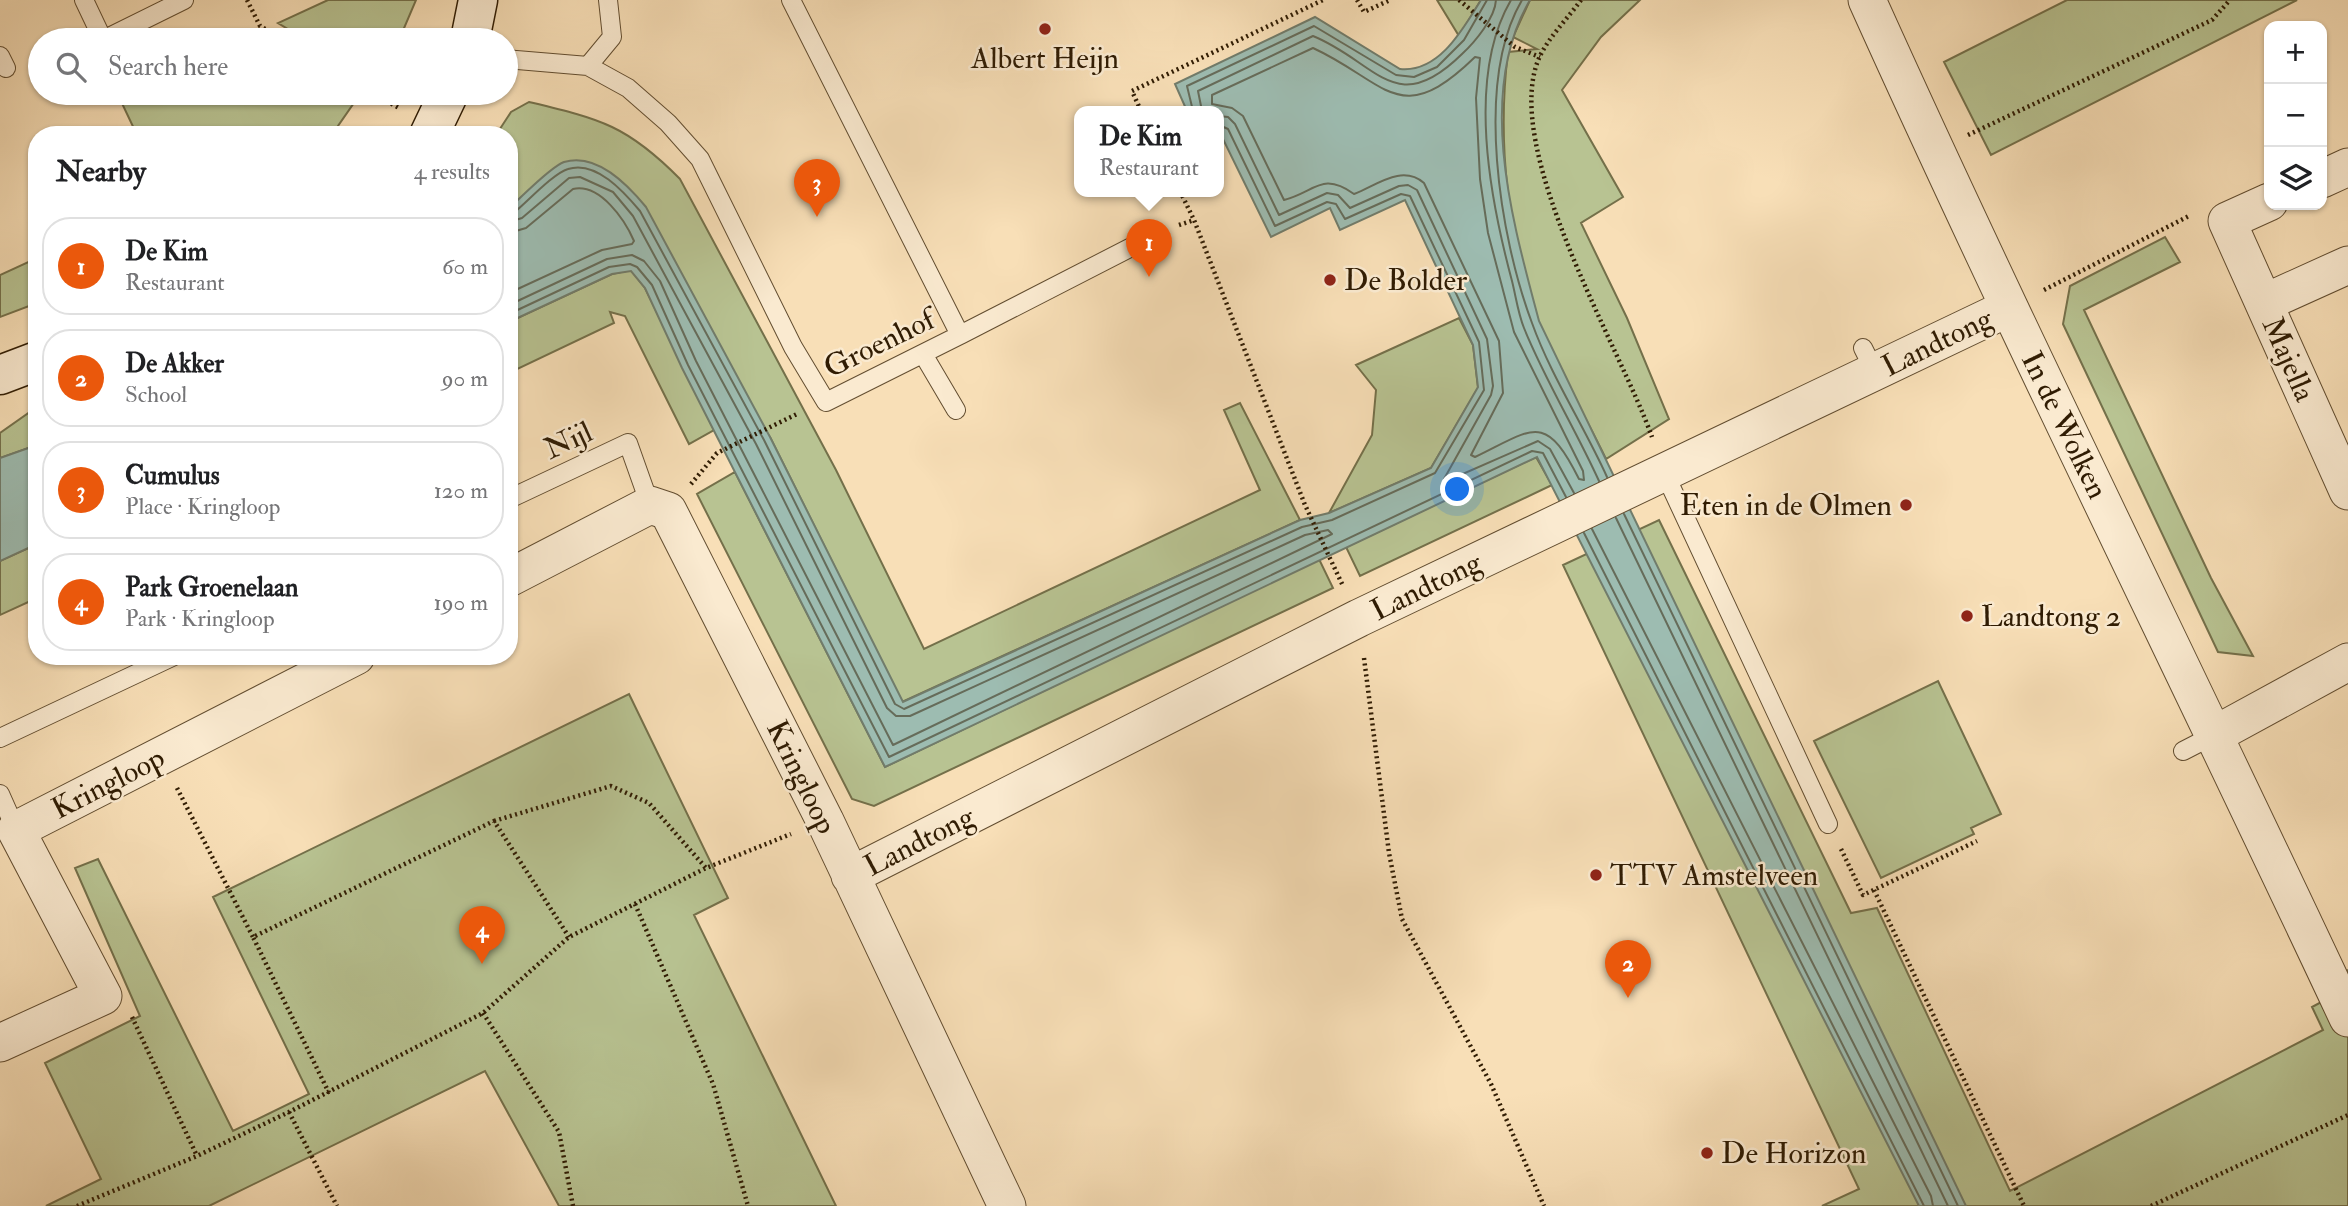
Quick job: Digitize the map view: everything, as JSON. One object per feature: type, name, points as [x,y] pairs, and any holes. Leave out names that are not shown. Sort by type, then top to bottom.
[{"type":"street","points":[[472,28],[478,0]]},
{"type":"street","name":"In de Wolken","points":[[1867,0],[2008,307],[2216,734],[2348,1018]]},
{"type":"street","points":[[433,126],[443,105]]},
{"type":"street","points":[[2327,177],[2348,167]]},
{"type":"street","points":[[2227,221],[2264,204]]},
{"type":"street","name":"Majella","points":[[2227,221],[2348,491]]},
{"type":"street","name":"Majella","points":[[2264,303],[2348,265]]},
{"type":"street","name":"Landtong","points":[[850,876],[1359,618],[1665,474],[1869,360],[2008,307]]},
{"type":"street","points":[[0,375],[28,364]]},
{"type":"street","points":[[518,573],[650,505]]},
{"type":"street","name":"Kringloop","points":[[650,505],[668,511],[825,821],[1007,1206]]},
{"type":"street","points":[[2216,734],[2348,662]]},
{"type":"street","name":"Kringloop","points":[[103,996],[16,830],[338,665]]},
{"type":"street","points":[[0,1043],[103,996]]},
{"type":"lane","points":[[84,0],[97,28]]},
{"type":"lane","points":[[127,28],[184,0]]},
{"type":"lane","points":[[589,66],[612,37],[608,0]]},
{"type":"lane","name":"Groenhof","points":[[518,60],[589,66],[628,88],[668,122],[700,159],[793,347],[826,402],[960,335],[791,0]]},
{"type":"lane","points":[[960,335],[1153,236]]},
{"type":"lane","points":[[923,354],[956,410]]},
{"type":"lane","name":"Nijl","points":[[518,495],[628,443],[650,505]]},
{"type":"lane","points":[[1665,474],[1828,824]]},
{"type":"lane","points":[[0,738],[155,665]]},
{"type":"lane","points":[[2183,751],[2216,734]]},
{"type":"lane","points":[[0,794],[16,830]]},
{"type":"path","points":[[247,0],[263,28]]},
{"type":"path","points":[[1139,106],[1132,91],[1323,0]]},
{"type":"path","points":[[1357,0],[1364,12],[1390,0]]},
{"type":"path","points":[[1459,0],[1515,47],[1540,57]]},
{"type":"path","points":[[1581,0],[1540,57],[1530,105],[1535,145],[1576,268],[1643,410],[1665,474]]},
{"type":"path","points":[[1934,150],[2212,20],[2230,0]]},
{"type":"path","points":[[1183,197],[1305,505],[1334,566]]},
{"type":"path","points":[[2008,307],[2194,214],[2227,221]]},
{"type":"path","points":[[1153,236],[1194,220]]},
{"type":"path","points":[[718,453],[778,422]]},
{"type":"path","points":[[1359,618],[1389,853],[1402,919],[1491,1084],[1544,1206]]},
{"type":"path","points":[[161,756],[254,937],[329,1093]]},
{"type":"path","points":[[254,937],[495,821],[611,786],[649,803],[706,869]]},
{"type":"path","points":[[495,821],[569,937]]},
{"type":"path","points":[[77,1206],[197,1156],[329,1093],[483,1013],[569,937],[706,869],[825,821]]},
{"type":"path","points":[[1828,824],[1863,895],[1977,841]]},
{"type":"path","points":[[1874,890],[2024,1206]]},
{"type":"path","points":[[635,904],[713,1084],[748,1206]]},
{"type":"path","points":[[103,996],[134,1018],[197,1156]]},
{"type":"path","points":[[483,1013],[559,1132],[573,1206]]},
{"type":"path","points":[[289,1112],[337,1206]]},
{"type":"path","points":[[2151,1206],[2348,1115]]},
{"type":"green space","points":[[328,0],[416,0],[404,28],[286,28],[278,23]]},
{"type":"green space","points":[[1437,0],[1481,0],[1459,36]]},
{"type":"green space","points":[[1530,0],[1640,0],[1601,37],[1562,90],[1623,197],[1581,223],[1627,318],[1669,419],[1606,459],[1561,373],[1538,320],[1512,221],[1505,154],[1505,86],[1508,52],[1537,49],[1513,37]]},
{"type":"green space","points":[[2067,0],[2297,0],[1991,155],[1944,62]]},
{"type":"green space","points":[[529,102],[594,120],[628,135],[680,179],[836,470],[924,649],[1260,490],[1224,410],[1240,403],[1300,520],[902,702],[770,437],[563,163],[518,200],[518,126],[502,126],[511,112]]},
{"type":"green space","points":[[123,105],[352,105],[338,126],[133,126]]},
{"type":"green space","points":[[2165,237],[2180,262],[2084,310],[2211,578],[2253,656],[2218,652],[2063,324],[2070,286]]},
{"type":"green space","points":[[28,262],[28,306],[0,317],[0,275]]},
{"type":"green space","points":[[631,270],[645,288],[714,430],[689,444],[625,316],[610,312],[614,323],[518,369],[518,318],[612,274]]},
{"type":"green space","points":[[1459,318],[1473,345],[1478,388],[1431,468],[1329,513],[1372,435],[1376,390],[1356,365]]},
{"type":"green space","points":[[28,413],[28,448],[0,458],[0,433]]},
{"type":"green space","points":[[1536,457],[1552,485],[1360,576],[1346,547]]},
{"type":"green space","points":[[735,472],[885,767],[1319,559],[1333,588],[874,806],[852,799],[697,494]]},
{"type":"green space","points":[[1659,520],[1851,913],[1877,908],[2010,1191],[2323,1030],[2312,1007],[2340,992],[2333,977],[2348,970],[2348,1206],[1822,1206],[1859,1189],[1563,565]]},
{"type":"green space","points":[[28,548],[28,602],[0,615],[0,561]]},
{"type":"green space","points":[[1938,681],[2001,814],[1971,828],[1974,834],[1881,878],[1814,741]]},
{"type":"green space","points":[[629,694],[728,898],[694,915],[836,1206],[559,1206],[485,1071],[209,1206],[46,1206],[101,1179],[45,1063],[140,1016],[75,868],[98,859],[233,1131],[309,1094],[213,897]]},
{"type":"water","points":[[1481,0],[1530,0],[1514,37],[1505,76],[1502,117],[1510,201],[1539,321],[1966,1206],[1919,1206],[1537,457],[885,767],[682,368],[645,288],[631,271],[612,274],[518,318],[518,200],[564,162],[588,162],[611,172],[646,207],[770,437],[903,702],[1300,520],[1329,513],[1431,468],[1478,387],[1473,345],[1405,200],[1340,230],[1330,208],[1271,237],[1224,141],[1224,106],[1185,106],[1175,84],[1315,17],[1400,69],[1427,64],[1438,57],[1466,24]]},
{"type":"water","points":[[28,448],[28,548],[0,561],[0,458]]},
{"type":"place","name":"Albert Heijn","points":[[1045,29]]},
{"type":"place","name":"Cumulus","points":[[817,217]]},
{"type":"place","name":"De Kim","points":[[1149,277]]},
{"type":"place","name":"De Bolder","points":[[1330,280]]},
{"type":"place","name":"Eten in de Olmen","points":[[1906,505]]},
{"type":"place","name":"Landtong 2","points":[[1967,616]]},
{"type":"place","name":"TTV Amstelveen","points":[[1596,875]]},
{"type":"place","name":"Park Groenelaan","points":[[482,964]]},
{"type":"place","name":"De Akker","points":[[1628,998]]},
{"type":"place","name":"De Horizon","points":[[1707,1153]]}]
